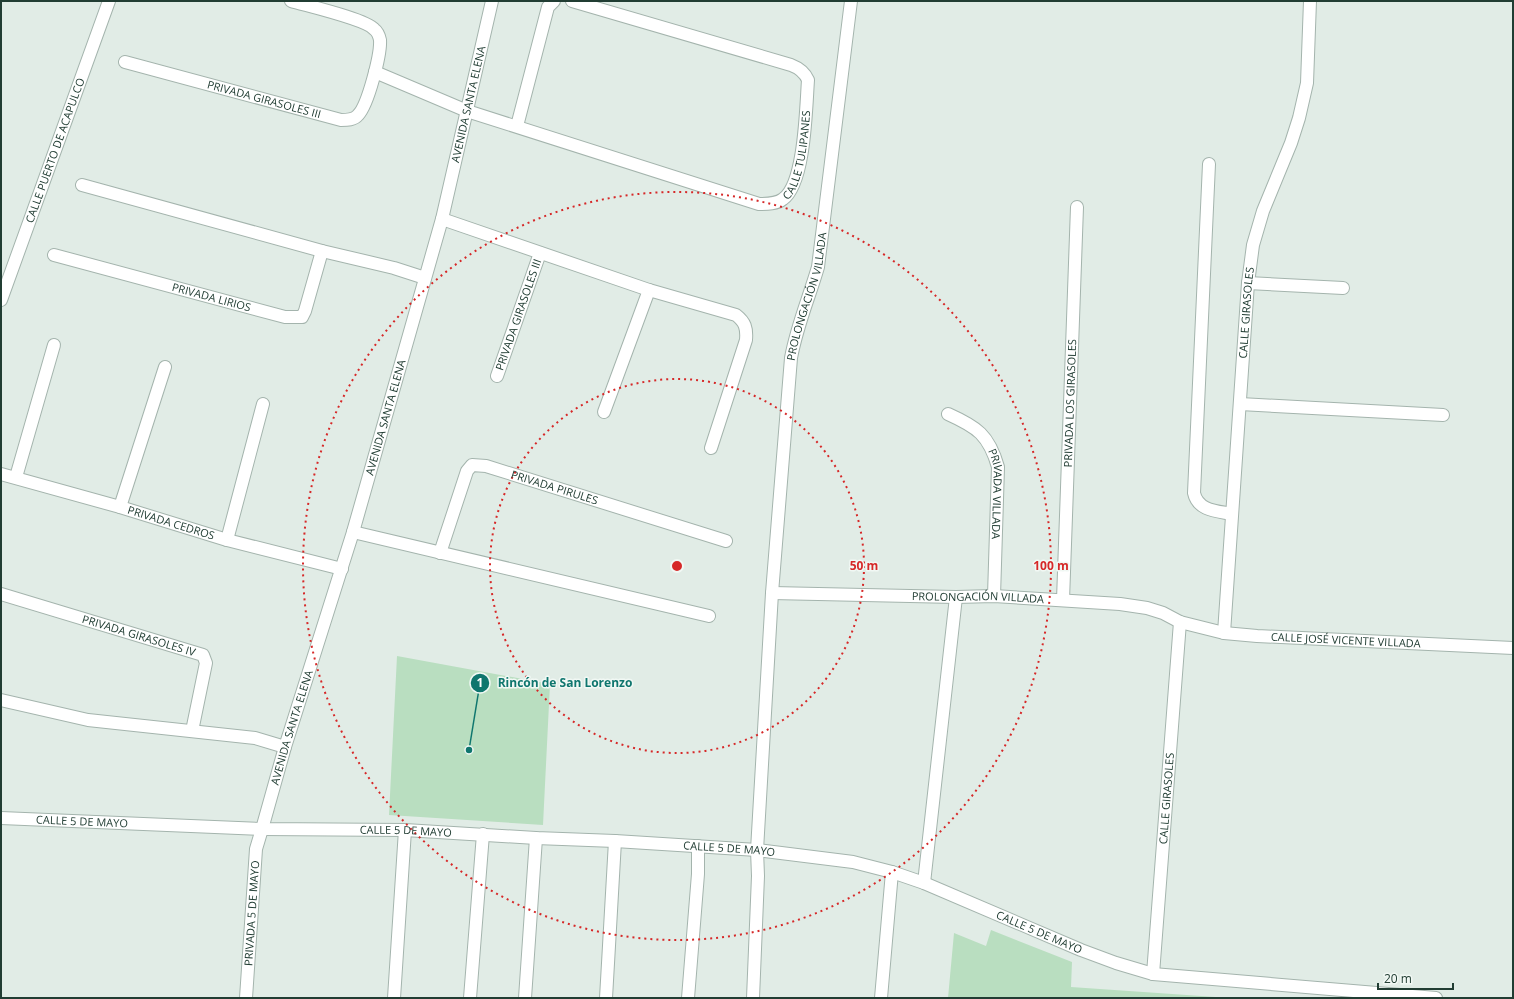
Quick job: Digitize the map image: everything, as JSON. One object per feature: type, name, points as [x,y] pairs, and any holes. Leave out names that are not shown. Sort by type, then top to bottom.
[{"type":"street","name":"CALLE PUERTO DE ACAPULCO","points":[[1,300],[109,1]]},
{"type":"street","name":"PRIVADA GIRASOLES III","points":[[125,62],[341,120],[350,120],[357,117],[362,110],[375,72],[380,41],[378,34],[374,28],[368,24],[291,1]]},
{"type":"street","name":"AVENIDA SANTA ELENA","points":[[262,829],[285,747],[353,532],[442,219],[492,1]]},
{"type":"street","points":[[517,126],[548,7],[554,1]]},
{"type":"street","name":"CALLE TULIPANES","points":[[467,111],[760,204],[774,203],[783,200],[791,191],[797,176],[802,145],[808,80],[806,75],[792,65],[572,1]]},
{"type":"street","name":"PROLONGACIÓN VILLADA","points":[[753,998],[758,876],[757,850],[772,593],[791,358],[795,335],[818,267],[850,1]]},
{"type":"street","name":"CALLE GIRASOLES","points":[[1224,633],[1248,283],[1253,245],[1263,211],[1291,143],[1300,111],[1306,83],[1310,1]]},
{"type":"street","points":[[375,72],[467,111]]},
{"type":"street","points":[[1209,164],[1194,493],[1198,504],[1232,514]]},
{"type":"street","points":[[82,185],[322,251],[394,268],[424,278]]},
{"type":"street","name":"PRIVADA LOS GIRASOLES","points":[[1064,600],[1077,207]]},
{"type":"street","name":"PRIVADA GIRASOLES III","points":[[442,219],[649,290],[736,315],[745,324],[746,340],[711,448]]},
{"type":"street","name":"PRIVADA LIRIOS","points":[[54,255],[286,317],[295,318],[302,317],[305,311],[322,251]]},
{"type":"street","name":"PRIVADA GIRASOLES III","points":[[497,376],[540,253]]},
{"type":"street","points":[[1248,283],[1343,288]]},
{"type":"street","points":[[604,412],[649,290]]},
{"type":"street","points":[[16,477],[54,345]]},
{"type":"street","points":[[120,507],[165,367]]},
{"type":"street","points":[[227,540],[263,404]]},
{"type":"street","points":[[1240,404],[1443,415]]},
{"type":"street","name":"PRIVADA VILLADA","points":[[948,414],[980,432],[989,442],[995,455],[998,467],[994,596]]},
{"type":"street","name":"PRIVADA PIRULES","points":[[440,553],[467,471],[472,465],[486,466],[726,540]]},
{"type":"street","name":"PRIVADA CEDROS","points":[[1,474],[120,507],[227,540],[342,569]]},
{"type":"street","points":[[353,532],[709,616]]},
{"type":"street","name":"PROLONGACIÓN VILLADA","points":[[772,593],[956,597],[994,596],[1064,600],[1120,604],[1147,608],[1162,613],[1180,622]]},
{"type":"street","name":"PRIVADA GIRASOLES IV","points":[[1,594],[203,655],[206,663],[192,731]]},
{"type":"street","points":[[924,883],[956,597]]},
{"type":"street","name":"CALLE GIRASOLES","points":[[1153,974],[1180,622]]},
{"type":"street","name":"CALLE JOSÉ VICENTE VILLADA","points":[[1180,622],[1224,633],[1257,636],[1513,648]]},
{"type":"street","points":[[1,700],[88,720],[256,738],[285,747]]},
{"type":"street","name":"CALLE 5 DE MAYO","points":[[1,818],[262,829],[405,830],[757,850],[852,862],[892,872],[924,883],[1116,964],[1153,974],[1436,998]]},
{"type":"street","name":"PRIVADA 5 DE MAYO","points":[[246,998],[256,849],[262,829]]},
{"type":"street","points":[[394,998],[405,830]]},
{"type":"street","points":[[470,998],[483,834]]},
{"type":"street","points":[[525,998],[536,838]]},
{"type":"street","points":[[606,998],[614,841]]},
{"type":"street","points":[[688,998],[698,874],[698,846]]},
{"type":"street","points":[[881,998],[892,872]]},
{"type":"green space","points":[[397,656],[550,684],[543,825],[389,815]]},
{"type":"green space","points":[[991,930],[1072,962],[1071,987],[1230,998],[948,998],[954,933],[986,946]]},
{"type":"place","name":"Rincón de San Lorenzo","points":[[469,750]]}]
